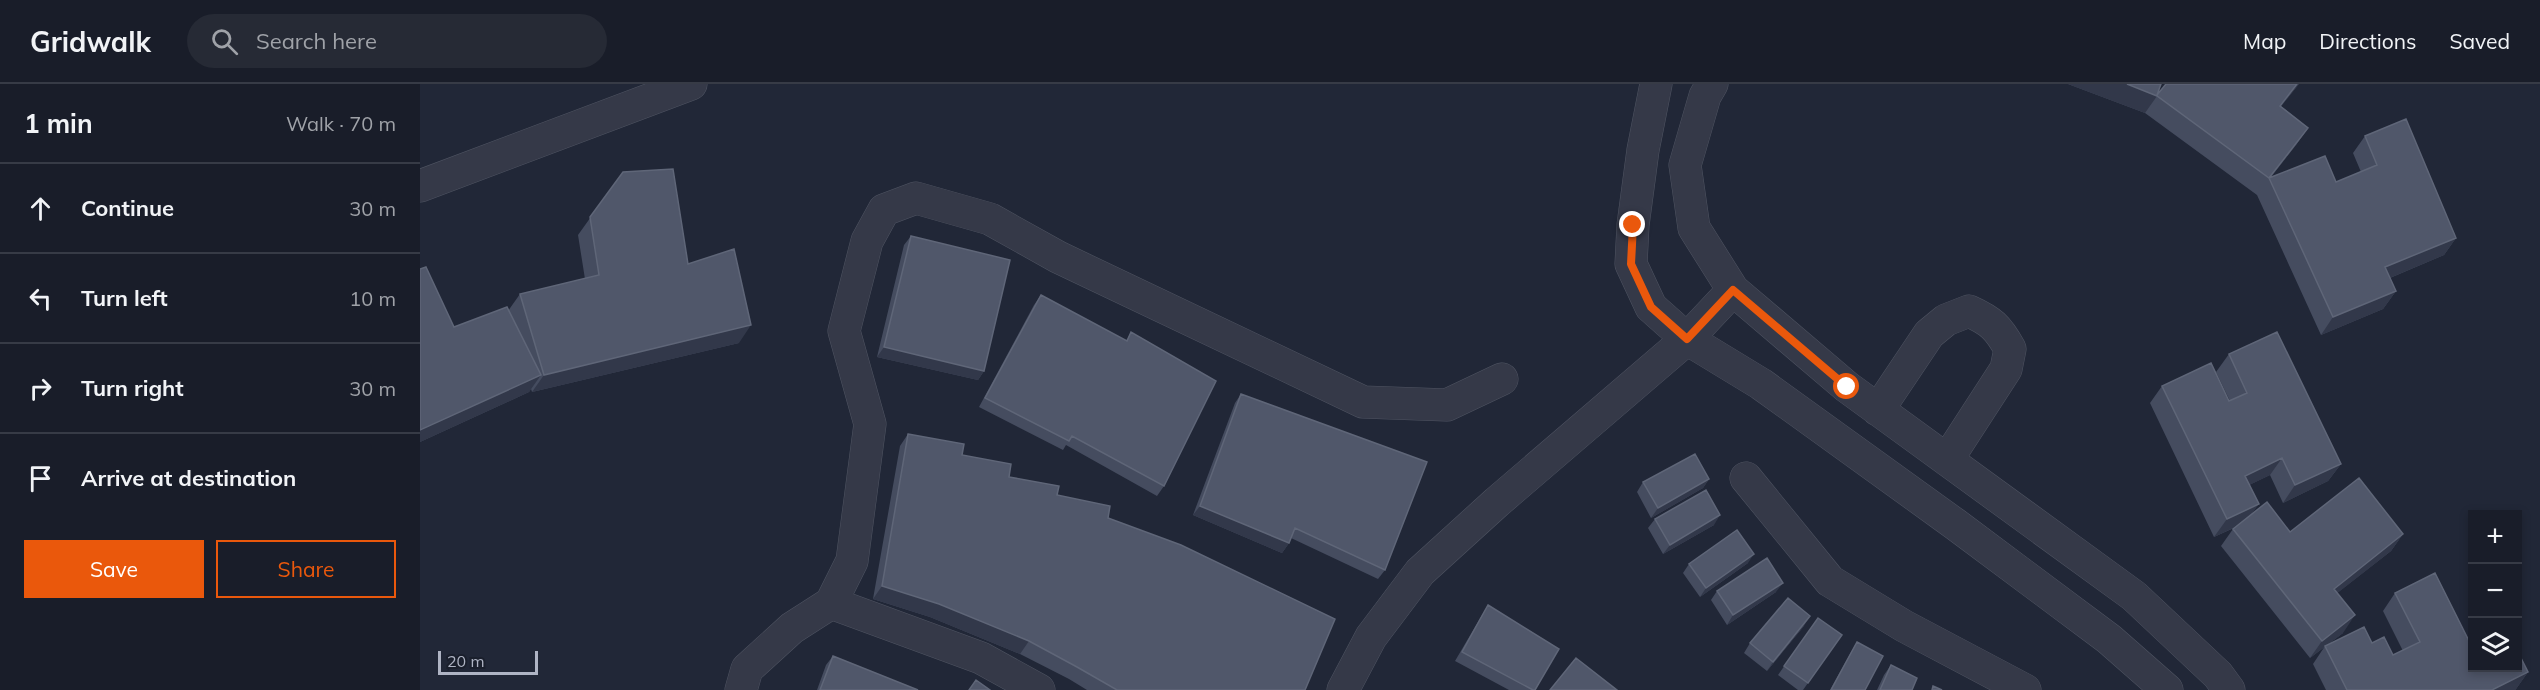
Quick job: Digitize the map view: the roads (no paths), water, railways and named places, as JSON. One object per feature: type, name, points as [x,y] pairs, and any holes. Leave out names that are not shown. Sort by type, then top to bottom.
[{"type":"street","points":[[420,186],[691,84]]},
{"type":"street","points":[[1656,84],[1640,171],[1631,264],[1651,307],[1687,339],[1761,384],[1945,517],[2109,639],[2167,690]]},
{"type":"street","points":[[1712,84],[1705,96],[1685,165],[1694,228],[1733,290],[1847,387],[2134,596],[2218,675],[2229,690]]},
{"type":"street","points":[[741,690],[747,669],[792,628],[831,603],[852,561],[870,424],[844,331],[867,241],[884,210],[916,198],[990,219],[1058,257],[1363,402],[1447,405],[1502,379]]},
{"type":"street","points":[[1343,690],[1371,637],[1420,572],[1497,502],[1687,339],[1733,290]]},
{"type":"street","points":[[1878,410],[1929,334],[1946,320],[1969,312],[1990,321],[2001,333],[2010,349],[2006,369],[1947,460]]},
{"type":"street","points":[[1746,478],[1830,581],[1904,626],[2025,690]]},
{"type":"street","points":[[831,603],[981,658],[1039,690]]}]
